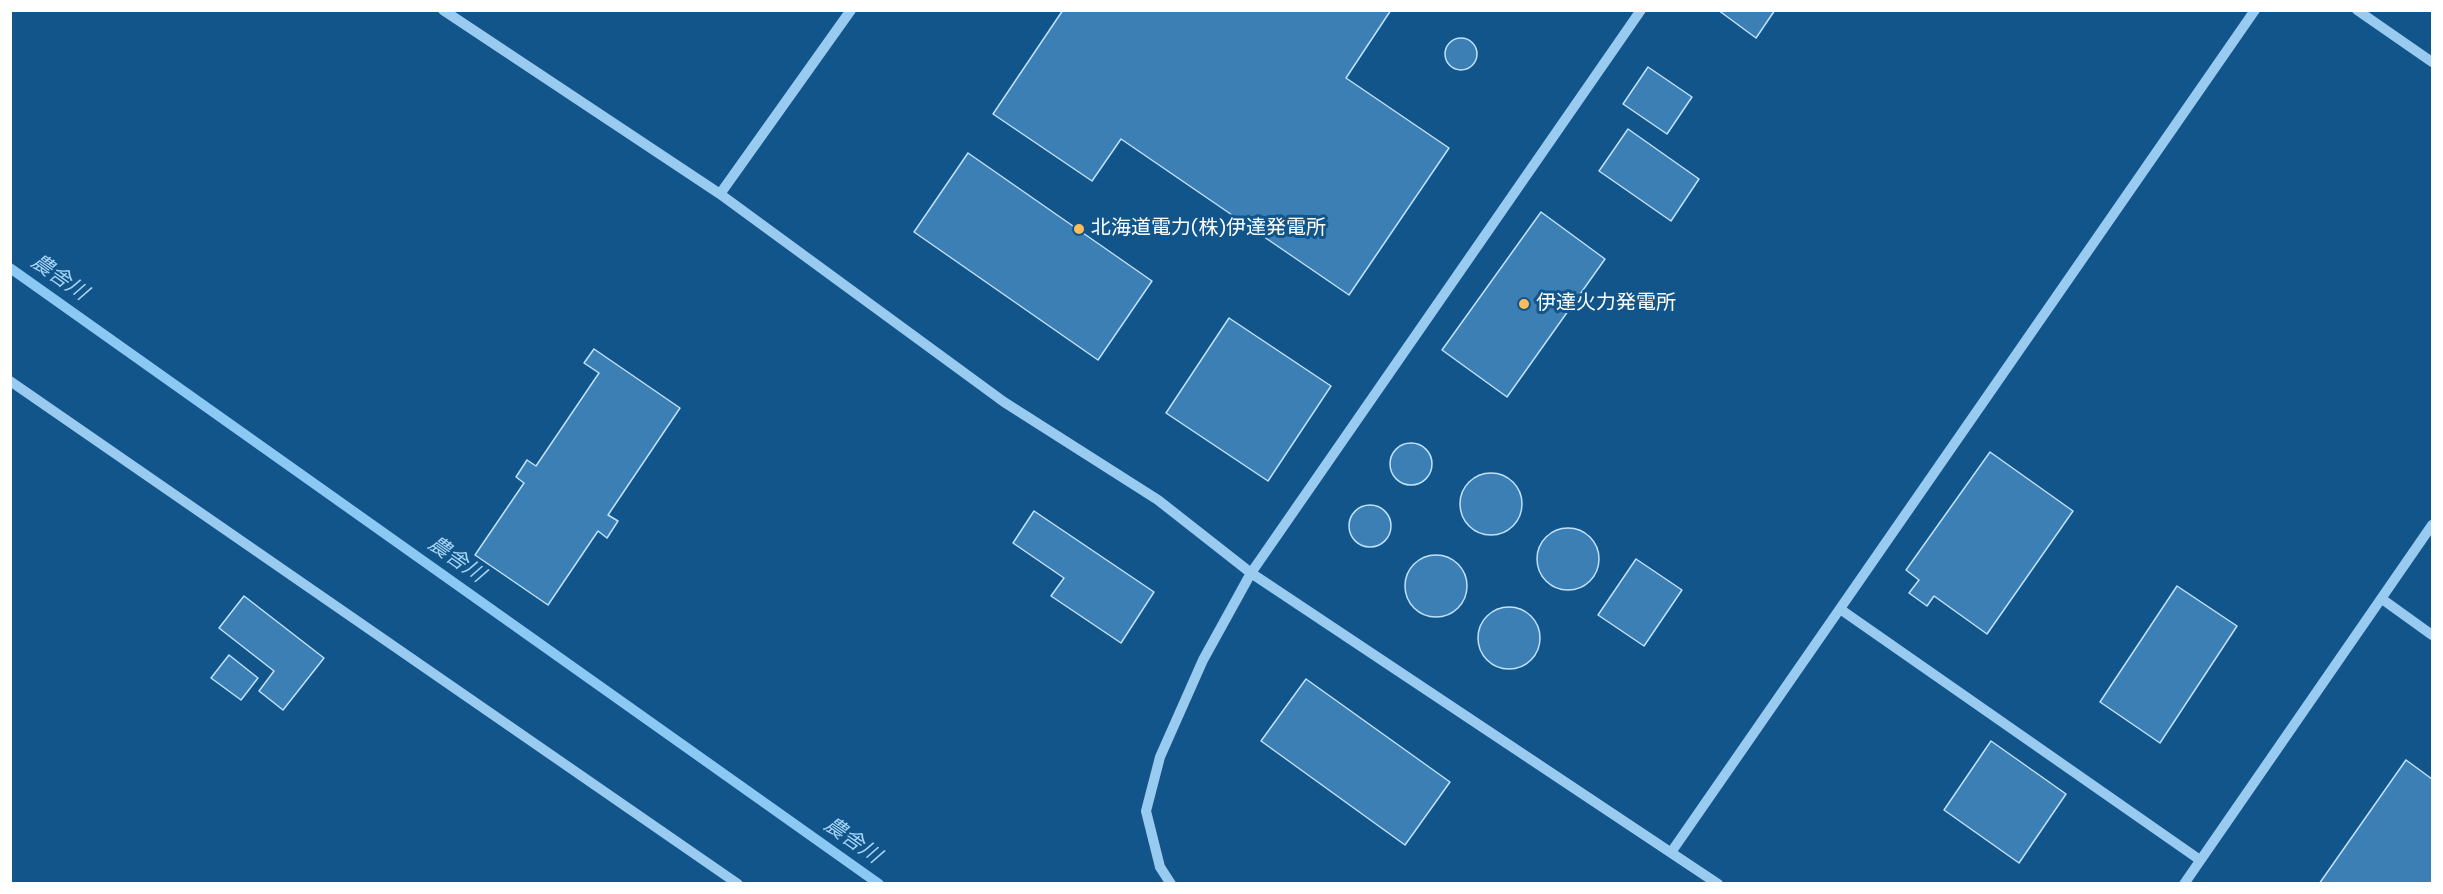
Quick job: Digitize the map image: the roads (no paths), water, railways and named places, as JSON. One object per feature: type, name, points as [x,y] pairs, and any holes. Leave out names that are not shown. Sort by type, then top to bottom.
[{"type":"street","points":[[443,10],[720,194],[1004,402],[1158,500],[1251,573],[1672,851],[1718,884]]},
{"type":"street","points":[[720,194],[851,10]]},
{"type":"street","points":[[1171,884],[1160,867],[1146,811],[1157,768],[1203,660],[1251,573],[1641,10]]},
{"type":"street","points":[[1672,851],[2255,10]]},
{"type":"street","points":[[2357,10],[2433,62]]},
{"type":"street","points":[[10,381],[738,884]]},
{"type":"street","points":[[2184,884],[2433,525]]},
{"type":"street","points":[[2382,599],[2433,635]]},
{"type":"street","points":[[1840,609],[2200,860]]},
{"type":"waterway","name":"農舎川","points":[[10,268],[879,884]]},
{"type":"place","name":"北海道電力(株)伊達発電所","points":[[1079,229]]},
{"type":"place","name":"伊達火力発電所","points":[[1524,304]]}]
